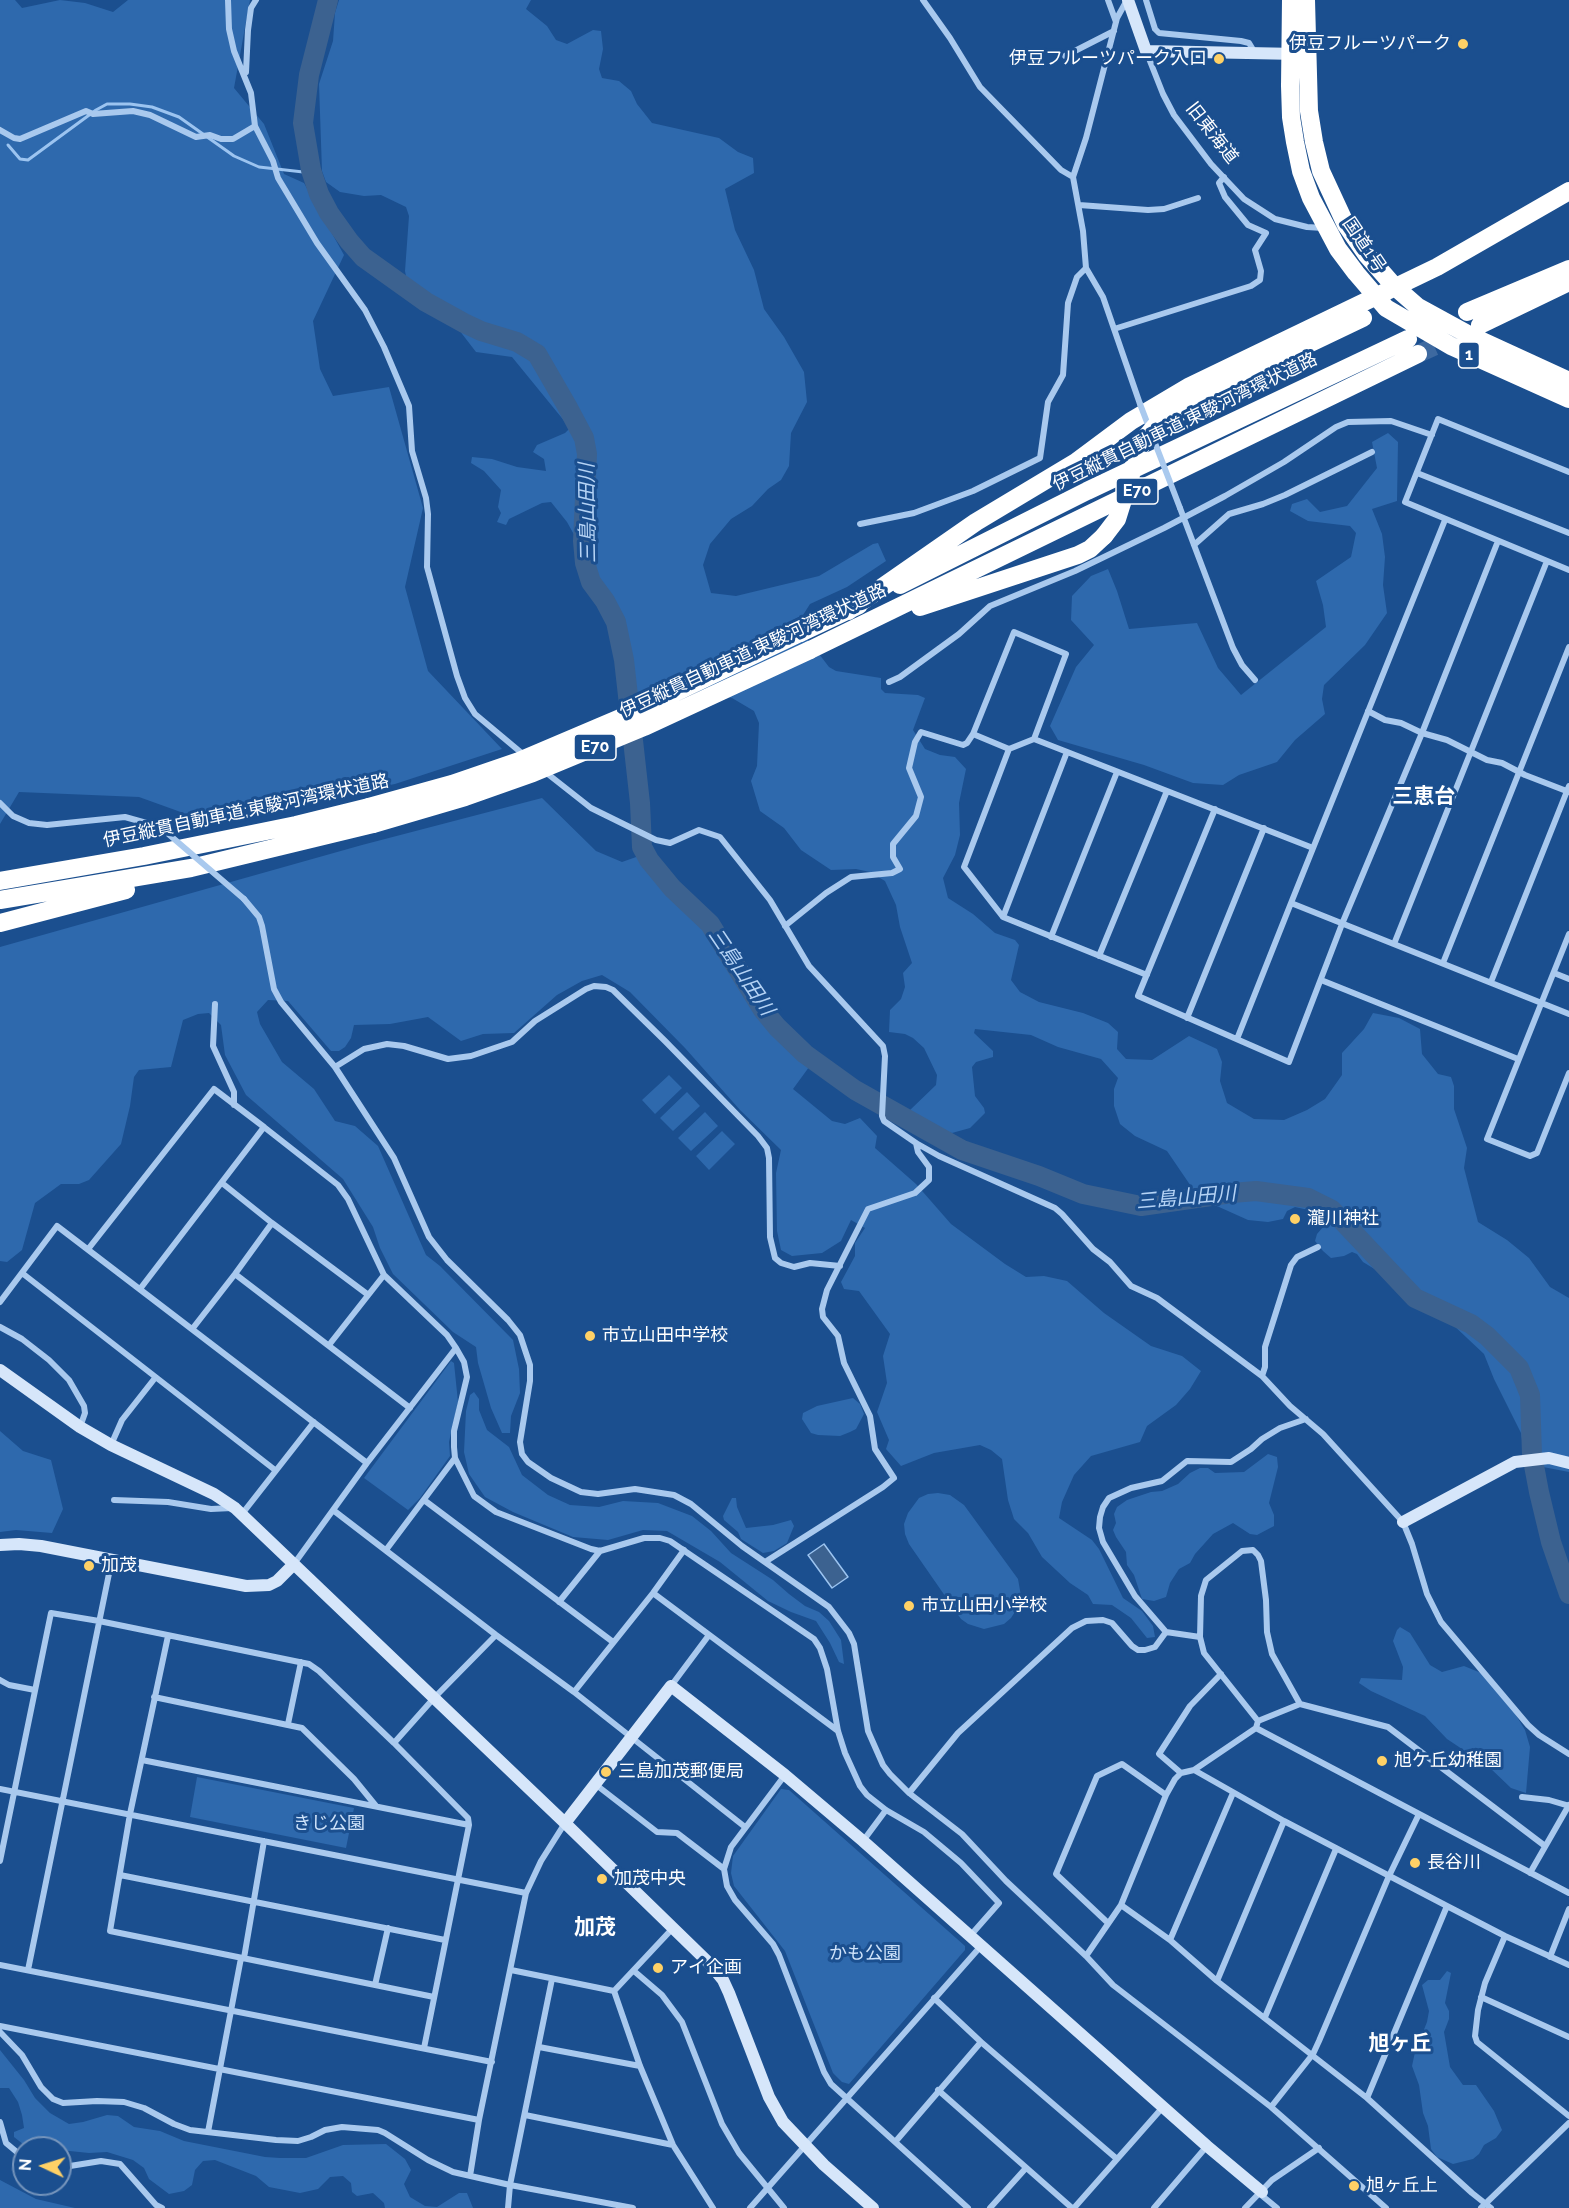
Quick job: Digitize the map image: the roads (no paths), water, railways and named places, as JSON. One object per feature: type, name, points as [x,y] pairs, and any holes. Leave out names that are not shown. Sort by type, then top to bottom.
[{"type":"highway","name":"国道1号","points":[[1291,0],[1298,54],[1321,171],[1346,225],[1366,254],[1399,291],[1418,307],[1471,336],[1569,381]]},
{"type":"highway","name":"国道1号","points":[[1306,0],[1291,117],[1301,171],[1326,229],[1338,249],[1381,303],[1451,346],[1569,399]]},
{"type":"highway","points":[[855,628],[1078,555],[1090,549],[1118,519],[1138,452],[1145,438],[1157,424],[1185,404],[1381,303],[1437,267],[1569,191]]},
{"type":"highway","points":[[1399,291],[1569,202]]},
{"type":"highway","points":[[1569,269],[1474,318],[1569,282]]},
{"type":"highway","points":[[848,611],[976,522],[1076,462],[1131,421],[1190,386],[1381,303]]},
{"type":"highway","name":"伊豆縦貫自動車道;東駿河湾環状道路","points":[[0,900],[191,868],[302,843],[452,784],[519,761],[639,710],[848,611],[1088,491],[1408,339]]},
{"type":"highway","name":"伊豆縦貫自動車道;東駿河湾環状道路","points":[[0,881],[144,856],[296,825],[371,816],[465,797],[533,773],[644,727],[810,650],[1418,354]]},
{"type":"highway","points":[[0,923],[302,843]]},
{"type":"highway","points":[[0,869],[144,856]]},
{"type":"street","points":[[228,0],[234,51],[251,93],[255,126],[273,161],[278,178],[317,243],[365,310],[384,346],[409,406],[412,451],[426,498],[428,514],[427,567],[457,676],[465,698],[475,714],[591,808],[625,826],[656,840],[670,843],[699,830],[720,837],[770,900],[809,966],[883,1046],[885,1067],[882,1116],[884,1121],[916,1143],[1055,1208],[1131,1286],[1157,1298],[1262,1376],[1290,1406],[1323,1434],[1403,1522],[1410,1537],[1427,1594],[1441,1622],[1528,1725],[1539,1735],[1569,1754]]},
{"type":"street","points":[[246,76],[248,30],[251,8],[256,0]]},
{"type":"street","points":[[923,0],[980,87],[1061,170],[1073,177]]},
{"type":"street","points":[[1108,0],[1116,22]]},
{"type":"street","points":[[1127,0],[1121,7],[1116,22],[1086,138],[1073,177],[1079,206],[1086,268],[1103,297],[1140,405],[1233,648],[1242,665],[1255,680]]},
{"type":"street","name":"旧東海道","points":[[1127,0],[1163,94],[1174,115],[1200,150],[1244,199],[1275,219],[1326,229]]},
{"type":"street","points":[[1146,0],[1155,29],[1159,33],[1241,41],[1249,43],[1255,54]]},
{"type":"street","points":[[1065,56],[1114,31]]},
{"type":"street","points":[[1146,51],[1298,54]]},
{"type":"street","points":[[0,129],[20,139],[89,112],[133,111],[150,115],[196,137],[210,135],[221,139],[233,139],[255,126]]},
{"type":"street","points":[[1113,329],[1251,286],[1260,280],[1261,271],[1255,250],[1266,233],[1248,225],[1225,197],[1219,183],[1224,177]]},
{"type":"street","points":[[1079,206],[1164,209],[1198,198]]},
{"type":"street","points":[[860,524],[914,513],[973,491],[1041,458],[1048,402],[1063,375],[1068,303],[1077,278],[1086,268]]},
{"type":"street","points":[[1569,472],[1438,419],[1405,502],[1569,570]]},
{"type":"street","points":[[888,682],[959,634],[990,606],[1105,557],[1183,518],[1284,462],[1328,431],[1348,422],[1390,421],[1432,435]]},
{"type":"street","points":[[1194,545],[1229,514],[1285,495],[1372,452]]},
{"type":"street","points":[[1417,473],[1569,533]]},
{"type":"street","points":[[1237,1039],[1445,520]]},
{"type":"street","points":[[1215,809],[1138,996],[1289,1062],[1342,924],[1422,733],[1498,541]]},
{"type":"street","points":[[1394,944],[1547,561]]},
{"type":"street","points":[[785,926],[832,888],[851,877],[892,873],[900,869],[893,857],[893,844],[916,816],[921,797],[909,768],[915,742],[921,732],[963,745],[967,743],[973,734],[1014,632],[1066,654],[1034,739]]},
{"type":"street","points":[[1443,963],[1569,647]]},
{"type":"street","points":[[1368,711],[1385,720],[1401,723],[1422,733],[1447,740],[1470,752],[1568,790],[1491,982]]},
{"type":"street","points":[[973,734],[1009,749],[1034,739],[1313,848]]},
{"type":"street","points":[[1009,749],[964,867],[1002,918],[1147,975]]},
{"type":"street","points":[[1002,918],[1066,752]]},
{"type":"street","points":[[1051,937],[1116,772]]},
{"type":"street","points":[[1099,956],[1167,791]]},
{"type":"street","points":[[0,803],[13,816],[29,823],[47,825],[125,817],[150,824],[166,832],[244,899],[259,917],[274,989],[281,1002],[335,1067],[394,1158],[429,1237],[447,1260],[508,1320],[520,1335],[530,1365],[530,1381],[520,1442],[522,1454],[528,1462],[558,1482],[580,1492],[598,1494],[636,1489],[674,1494],[711,1518],[765,1563],[829,1607],[849,1633],[854,1644],[868,1731],[883,1765],[909,1793],[962,1834],[1113,1985],[1271,2108],[1386,2208]]},
{"type":"street","points":[[1187,1018],[1264,828]]},
{"type":"street","points":[[1292,903],[1569,1014]]},
{"type":"street","points":[[1569,934],[1487,1139],[1530,1156],[1537,1153],[1569,1073]]},
{"type":"street","points":[[1554,973],[1569,978]]},
{"type":"street","points":[[1321,980],[1518,1059]]},
{"type":"street","points":[[335,1067],[364,1049],[387,1044],[404,1046],[448,1059],[471,1056],[512,1042],[534,1022],[586,989],[594,986],[606,987],[613,990],[665,1041],[767,1148],[770,1237],[775,1258],[780,1263],[794,1267],[810,1263],[840,1266]]},
{"type":"street","points":[[214,1004],[213,1046],[234,1092],[234,1105]]},
{"type":"street","points":[[89,1248],[214,1089],[330,1176],[343,1191],[384,1275],[447,1335],[456,1348],[464,1362],[467,1377],[454,1431],[455,1458],[474,1496],[483,1504],[515,1520],[600,1551]]},
{"type":"street","points":[[140,1288],[264,1127]]},
{"type":"street","points":[[765,1563],[883,1488],[894,1478],[875,1449],[870,1416],[844,1363],[838,1336],[823,1317],[825,1297],[868,1209],[915,1193],[929,1180],[929,1167],[918,1152],[916,1143]]},
{"type":"street","points":[[222,1183],[367,1294]]},
{"type":"street","points":[[193,1328],[236,1274],[272,1223]]},
{"type":"street","points":[[0,1302],[57,1226],[89,1248],[368,1463]]},
{"type":"street","points":[[1262,1376],[1265,1367],[1265,1347],[1291,1265],[1297,1257],[1318,1247]]},
{"type":"street","points":[[22,1273],[275,1470]]},
{"type":"street","points":[[236,1274],[410,1408]]},
{"type":"street","points":[[329,1345],[384,1275]]},
{"type":"street","points":[[0,1327],[22,1339],[50,1360],[69,1380],[84,1406],[85,1413],[80,1427]]},
{"type":"street","points":[[0,1545],[41,1546],[246,1586],[269,1585],[277,1581],[294,1564],[456,1348]]},
{"type":"street","points":[[0,1370],[80,1427],[111,1445],[214,1494],[238,1511],[565,1823],[710,1964],[723,1980],[769,2097],[783,2122],[805,2146],[873,2208]]},
{"type":"street","points":[[111,1445],[122,1420],[155,1378]]},
{"type":"street","points":[[1200,1637],[1166,1632],[1135,1596],[1103,1542],[1099,1528],[1103,1507],[1114,1494],[1162,1481],[1187,1461],[1231,1462],[1280,1428],[1306,1419]]},
{"type":"street","points":[[238,1511],[314,1422]]},
{"type":"street","points":[[386,1550],[455,1458]]},
{"type":"street","points":[[1403,1522],[1515,1462],[1549,1458],[1569,1463]]},
{"type":"street","points":[[114,1500],[168,1502],[238,1511]]},
{"type":"street","points":[[424,1500],[613,1642]]},
{"type":"street","points":[[333,1510],[495,1635],[574,1692],[745,1827]]},
{"type":"street","points":[[559,1602],[600,1551],[628,1541],[660,1538],[684,1550],[814,1639],[820,1648],[827,1669],[838,1731],[851,1770],[860,1786],[867,1795],[886,1810],[924,1832],[961,1863],[999,1904],[970,1936]]},
{"type":"street","points":[[574,1692],[653,1593],[684,1550]]},
{"type":"street","points":[[1258,1720],[1204,1653],[1200,1637],[1201,1596],[1206,1580],[1242,1551],[1253,1550],[1261,1561],[1267,1632],[1272,1654],[1300,1704]]},
{"type":"street","points":[[28,1970],[112,1559]]},
{"type":"street","points":[[653,1593],[838,1731]]},
{"type":"street","points":[[0,1861],[51,1613],[309,1664],[319,1671],[466,1814],[469,1825],[424,2048]]},
{"type":"street","points":[[909,1793],[958,1733],[1072,1628],[1086,1622],[1103,1620],[1112,1623],[1132,1646],[1145,1650],[1155,1647],[1166,1632]]},
{"type":"street","points":[[394,1743],[495,1635]]},
{"type":"street","points":[[470,2176],[479,2120],[526,1893],[540,1861],[565,1823],[709,1635]]},
{"type":"street","points":[[168,1636],[130,1814],[110,1931],[434,1997]]},
{"type":"street","points":[[288,1724],[301,1662]]},
{"type":"street","points":[[1181,1773],[1159,1754],[1190,1706],[1221,1674]]},
{"type":"street","points":[[0,1680],[9,1685],[35,1690]]},
{"type":"street","points":[[671,1686],[863,1841],[1164,2106],[1276,2208]]},
{"type":"street","points":[[154,1697],[288,1724],[308,1732],[354,1779],[376,1806]]},
{"type":"street","points":[[1258,1720],[1300,1704],[1388,1727],[1545,1846]]},
{"type":"street","points":[[1086,1956],[1121,1905],[1172,1782],[1181,1773],[1194,1770],[1256,1728],[1258,1720]]},
{"type":"street","points":[[1256,1728],[1569,1893]]},
{"type":"street","points":[[142,1760],[469,1825]]},
{"type":"street","points":[[1108,1923],[1056,1874],[1097,1776],[1122,1764],[1166,1795]]},
{"type":"street","points":[[1194,1770],[1336,1849],[1505,1936],[1569,1965]]},
{"type":"street","points":[[784,1775],[729,1851],[724,1869],[730,1892],[772,1944],[778,1955],[826,2077],[845,2098],[896,2141],[968,2208]]},
{"type":"street","points":[[595,1784],[657,1832],[677,1833],[724,1869]]},
{"type":"street","points":[[0,1790],[526,1893]]},
{"type":"street","points":[[1170,1941],[1233,1793]]},
{"type":"street","points":[[1521,1797],[1549,1800],[1569,1806],[1530,1873]]},
{"type":"street","points":[[863,1841],[886,1810]]},
{"type":"street","points":[[1271,2108],[1313,2054],[1389,1876],[1419,1814]]},
{"type":"street","points":[[1217,1981],[1284,1821]]},
{"type":"street","points":[[208,2132],[264,1841]]},
{"type":"street","points":[[1265,2017],[1336,1849]]},
{"type":"street","points":[[120,1875],[445,1940]]},
{"type":"street","points":[[1121,1905],[1170,1941],[1217,1981],[1367,2098],[1486,2207],[1569,2123]]},
{"type":"street","points":[[1367,2098],[1447,1906]]},
{"type":"street","points":[[1550,1957],[1569,1909]]},
{"type":"street","points":[[375,1985],[388,1928]]},
{"type":"street","points":[[614,1991],[673,1928]]},
{"type":"street","points":[[1505,1936],[1481,1997],[1474,2036],[1477,2042],[1569,2116]]},
{"type":"street","points":[[750,2208],[981,1946]]},
{"type":"street","points":[[0,1965],[492,2062]]},
{"type":"street","points":[[511,1970],[614,1991]]},
{"type":"street","points":[[634,1971],[662,1995],[682,2022],[722,2124],[740,2153],[784,2208]]},
{"type":"street","points":[[508,2208],[510,2185],[552,1979]]},
{"type":"street","points":[[614,1991],[640,2066],[673,2145],[713,2208]]},
{"type":"street","points":[[1481,1997],[1569,2037]]},
{"type":"street","points":[[934,1998],[981,2042],[1117,2159]]},
{"type":"street","points":[[0,2026],[479,2120]]},
{"type":"street","points":[[0,2032],[22,2055],[41,2087],[57,2102],[124,2102],[144,2108],[181,2127],[298,2142],[325,2130],[342,2127],[371,2129],[385,2133],[436,2164],[470,2176],[633,2208]]},
{"type":"street","points":[[896,2141],[981,2042]]},
{"type":"street","points":[[538,2047],[640,2066]]},
{"type":"street","points":[[938,2090],[1073,2208],[1164,2106]]},
{"type":"street","points":[[525,2115],[673,2145]]},
{"type":"street","points":[[0,2122],[6,2143],[12,2148]]},
{"type":"street","points":[[1154,2208],[1207,2145]]},
{"type":"street","points":[[1245,2208],[1272,2180],[1319,2148]]},
{"type":"street","points":[[72,2164],[101,2161],[120,2164],[156,2205],[162,2208]]},
{"type":"street","points":[[990,2208],[1026,2168]]},
{"type":"waterway","name":"三島山田川","points":[[328,0],[309,75],[303,123],[311,170],[319,194],[329,213],[363,257],[426,302],[481,331],[517,342],[537,354],[567,406],[584,438],[587,454],[583,541],[585,563],[591,582],[605,601],[616,622],[624,660],[640,803],[642,847],[649,860],[672,888],[710,924],[763,1010],[805,1054],[855,1090],[962,1150],[1039,1176],[1083,1194],[1141,1206],[1256,1191],[1308,1198],[1332,1210],[1415,1298],[1471,1324],[1487,1336],[1519,1368],[1530,1395],[1532,1455],[1539,1492],[1551,1542],[1569,1594]]},
{"type":"waterway","points":[[8,145],[20,159],[28,160],[96,110],[107,104],[130,104],[152,107],[179,117],[234,156],[259,167],[312,173]]},
{"type":"tunnel","points":[[1418,354],[1457,336]]},
{"type":"place","name":"伊豆フルーツパーク","points":[[1463,44]]},
{"type":"place","name":"伊豆フルーツパーク入口","points":[[1219,59]]},
{"type":"place","name":"瀧川神社","points":[[1295,1219]]},
{"type":"place","name":"市立山田中学校","points":[[590,1336]]},
{"type":"place","name":"加茂","points":[[89,1566]]},
{"type":"place","name":"市立山田小学校","points":[[909,1606]]},
{"type":"place","name":"旭ケ丘幼稚園","points":[[1382,1761]]},
{"type":"place","name":"三島加茂郵便局","points":[[606,1772]]},
{"type":"place","name":"長谷川","points":[[1415,1863]]},
{"type":"place","name":"加茂中央","points":[[602,1879]]},
{"type":"place","name":"アイ企画","points":[[658,1968]]},
{"type":"place","name":"旭ヶ丘上","points":[[1354,2186]]},
{"type":"district","name":"三恵台","points":[[1424,797]]},
{"type":"district","name":"加茂","points":[[595,1928]]},
{"type":"district","name":"旭ヶ丘","points":[[1400,2044]]},
{"type":"park label","name":"きじ公園","points":[[329,1824]]},
{"type":"park label","name":"かも公園","points":[[865,1954]]}]
